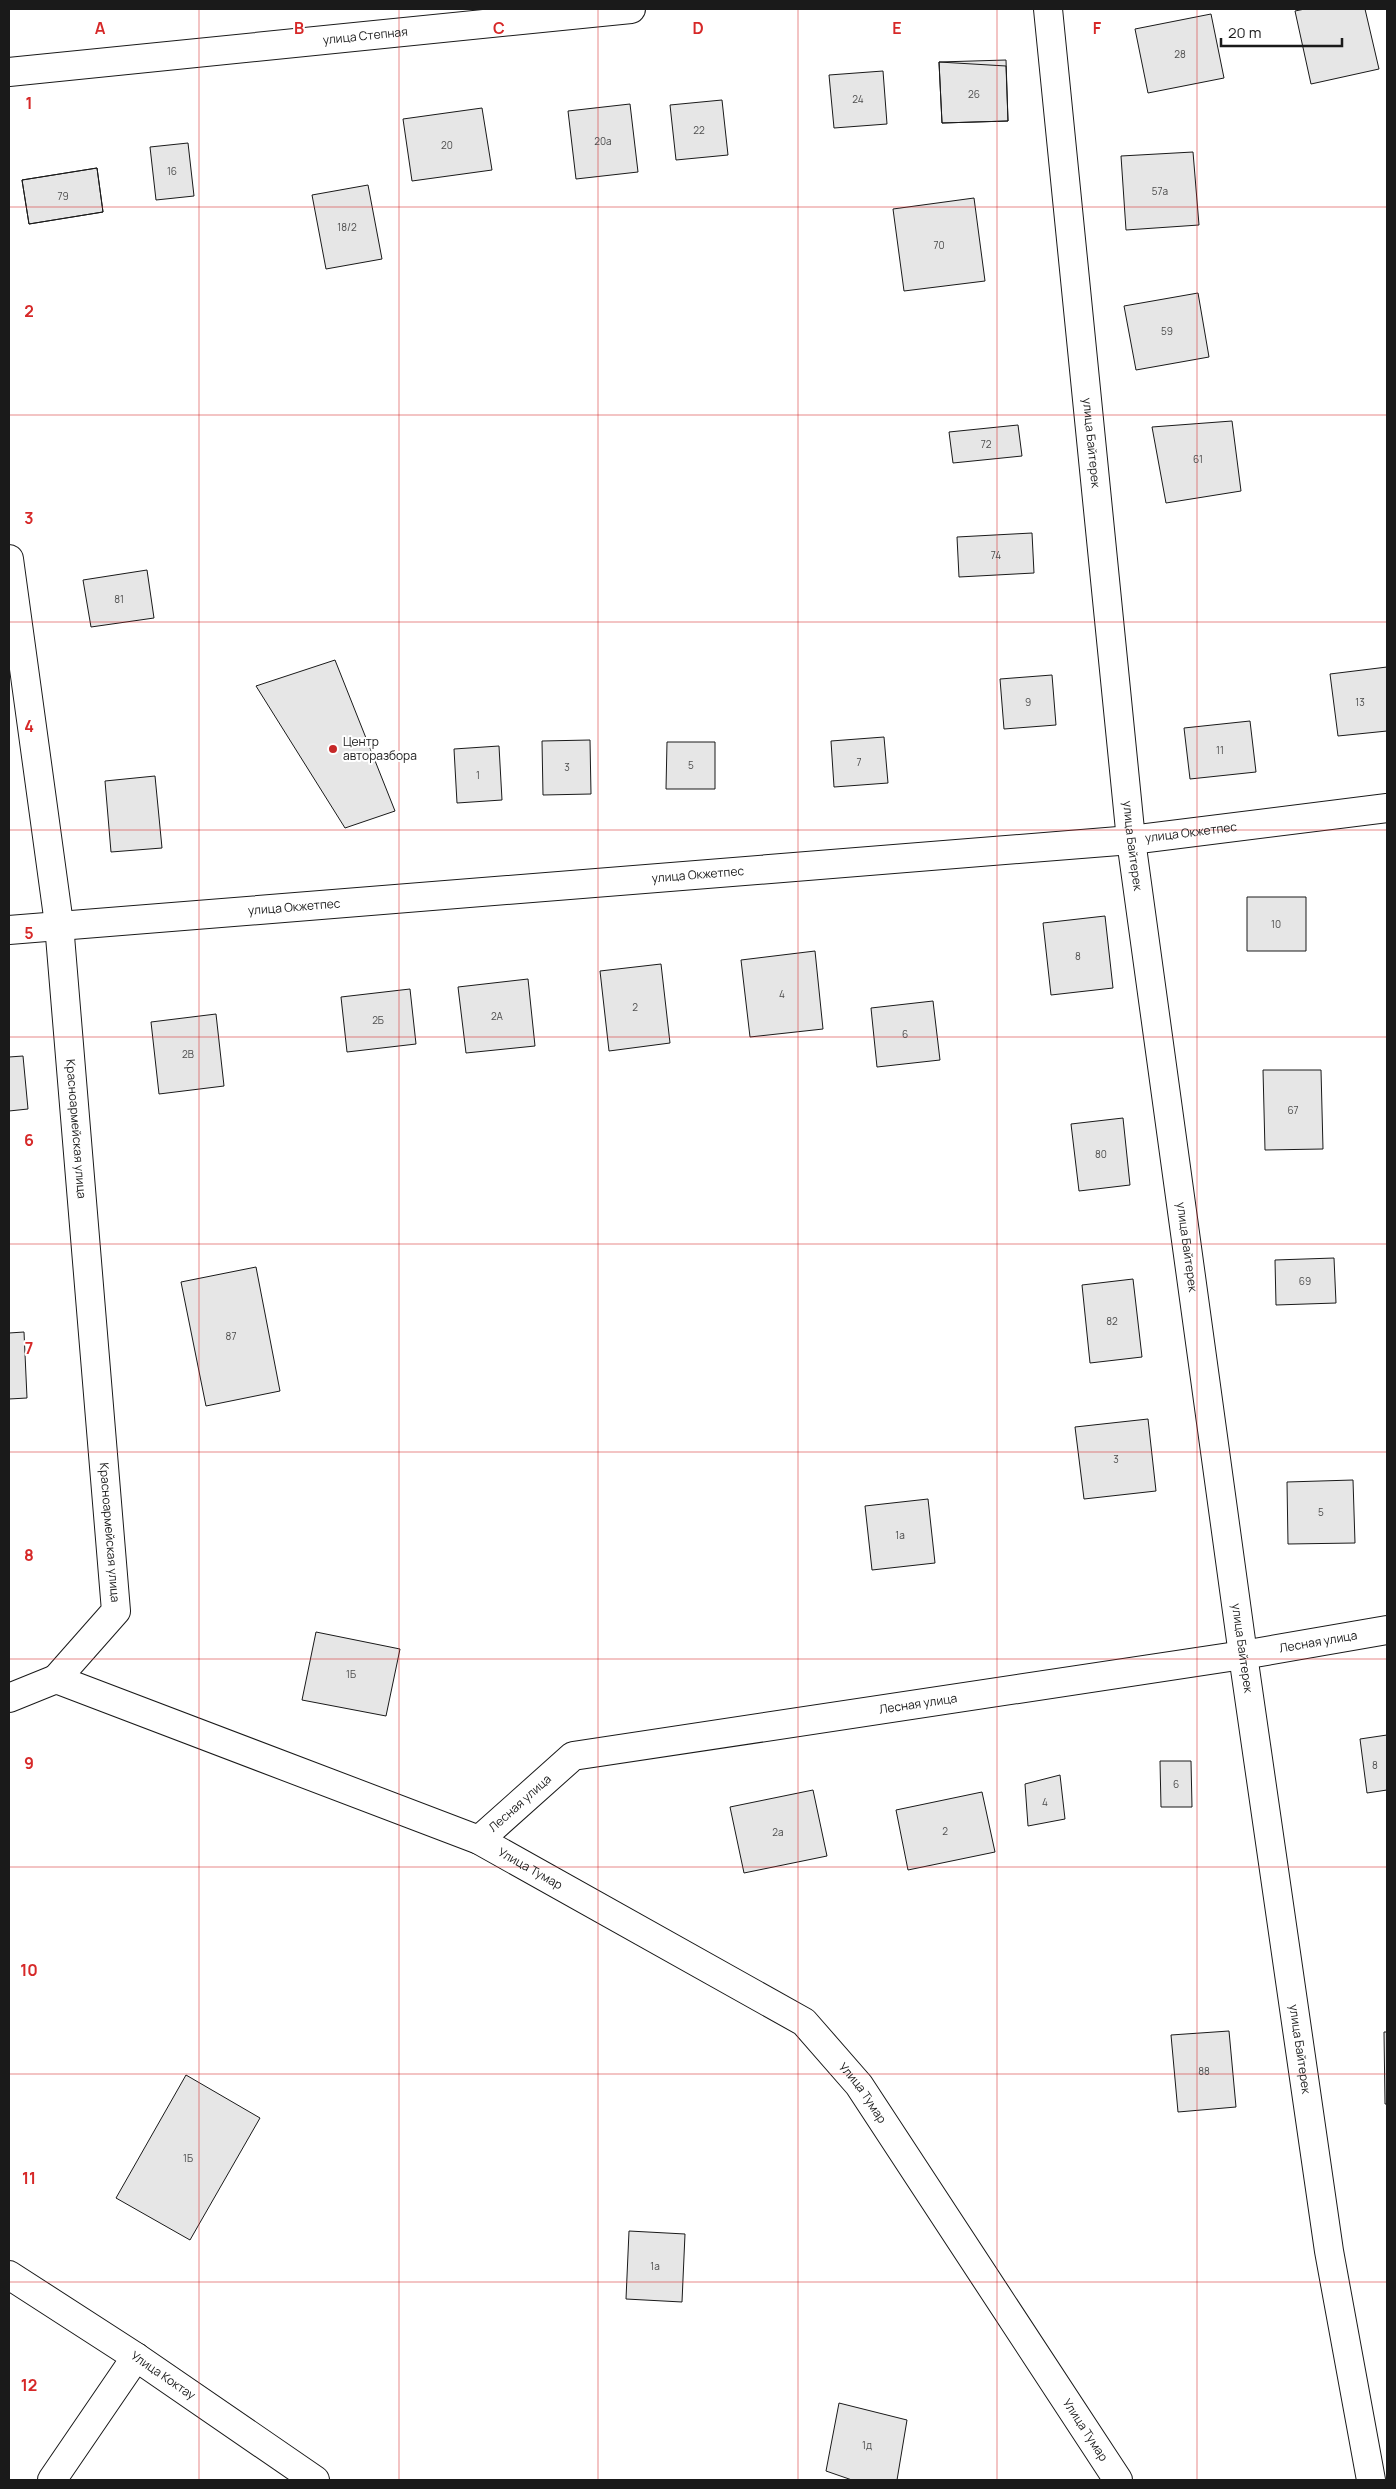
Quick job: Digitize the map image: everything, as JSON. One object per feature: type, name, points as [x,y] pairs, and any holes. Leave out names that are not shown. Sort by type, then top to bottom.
[{"type":"street","name":"улица Степная","points":[[9,72],[631,9]]},
{"type":"street","name":"улица Байтерек","points":[[1048,9],[1131,840],[1243,1655],[1329,2251],[1370,2480]]},
{"type":"street","name":"Красноармейская улица","points":[[9,559],[59,924],[116,1611],[56,1679]]},
{"type":"street","name":"улица Окжетпес","points":[[9,930],[59,924],[1131,840],[1387,808]]},
{"type":"street","name":"Лесная улица","points":[[479,1840],[573,1756],[1243,1655],[1387,1630]]},
{"type":"street","points":[[9,1698],[56,1679]]},
{"type":"street","name":"Улица Тумар","points":[[56,1679],[479,1840],[804,2022],[859,2084],[1118,2480]]},
{"type":"street","name":"Улица Коктау","points":[[9,2275],[136,2357],[315,2480]]},
{"type":"street","points":[[52,2480],[136,2357]]},
{"type":"building","points":[[1305,9],[1365,9],[1379,69],[1311,84],[1295,11]]},
{"type":"building","points":[[1211,14],[1224,78],[1148,93],[1135,29]]},
{"type":"building","points":[[1006,60],[1008,121],[942,123],[939,62]]},
{"type":"building","points":[[939,62],[1006,66],[1008,121],[942,123]]},
{"type":"building","points":[[883,71],[887,124],[834,128],[829,75]]},
{"type":"building","points":[[722,100],[728,155],[676,160],[670,105]]},
{"type":"building","points":[[630,104],[638,172],[576,179],[568,111]]},
{"type":"building","points":[[482,108],[492,170],[412,181],[403,119]]},
{"type":"building","points":[[188,143],[194,196],[156,200],[150,147]]},
{"type":"building","points":[[1193,152],[1199,225],[1126,230],[1121,156]]},
{"type":"building","points":[[97,168],[103,212],[29,224],[22,180]]},
{"type":"building","points":[[97,168],[103,212],[29,224],[22,180]]},
{"type":"building","points":[[368,185],[382,259],[326,269],[312,195]]},
{"type":"building","points":[[974,198],[985,281],[904,291],[893,209]]},
{"type":"building","points":[[1198,293],[1209,357],[1136,370],[1124,306]]},
{"type":"building","points":[[1232,421],[1241,491],[1166,503],[1152,427]]},
{"type":"building","points":[[1018,425],[1022,456],[953,463],[949,432]]},
{"type":"building","points":[[1032,533],[1034,573],[959,577],[957,537]]},
{"type":"building","points":[[147,570],[154,618],[91,627],[83,580]]},
{"type":"building","name":"Центр авторазбора","points":[[335,660],[395,811],[345,828],[256,686]]},
{"type":"building","points":[[1387,667],[1387,731],[1338,736],[1330,674]]},
{"type":"building","points":[[1052,675],[1056,725],[1004,729],[1000,679]]},
{"type":"building","points":[[1250,721],[1256,772],[1190,779],[1184,728]]},
{"type":"building","points":[[884,737],[888,783],[834,787],[831,741]]},
{"type":"building","points":[[590,740],[591,794],[543,795],[542,741]]},
{"type":"building","points":[[667,742],[715,742],[715,789],[666,789]]},
{"type":"building","points":[[499,746],[502,800],[457,803],[454,749]]},
{"type":"building","points":[[155,776],[162,848],[111,852],[105,781]]},
{"type":"building","points":[[1247,897],[1306,897],[1306,951],[1247,951]]},
{"type":"building","points":[[1105,916],[1113,988],[1051,995],[1043,923]]},
{"type":"building","points":[[815,951],[823,1029],[750,1037],[741,960]]},
{"type":"building","points":[[661,964],[670,1043],[609,1051],[600,971]]},
{"type":"building","points":[[528,979],[535,1046],[466,1053],[458,987]]},
{"type":"building","points":[[410,989],[416,1044],[347,1052],[341,997]]},
{"type":"building","points":[[933,1001],[940,1060],[877,1067],[871,1008]]},
{"type":"building","points":[[216,1014],[224,1086],[159,1094],[151,1022]]},
{"type":"building","points":[[23,1056],[28,1109],[9,1111],[9,1057]]},
{"type":"building","points":[[1263,1070],[1321,1070],[1323,1149],[1265,1150]]},
{"type":"building","points":[[1123,1118],[1130,1185],[1079,1191],[1071,1124]]},
{"type":"building","points":[[1334,1258],[1336,1303],[1276,1305],[1275,1260]]},
{"type":"building","points":[[256,1267],[280,1391],[206,1406],[181,1282]]},
{"type":"building","points":[[1133,1279],[1142,1357],[1090,1363],[1082,1285]]},
{"type":"building","points":[[24,1332],[27,1398],[9,1399],[9,1333]]},
{"type":"building","points":[[1148,1419],[1156,1491],[1084,1499],[1075,1427]]},
{"type":"building","points":[[1353,1480],[1355,1543],[1288,1544],[1287,1482]]},
{"type":"building","points":[[928,1499],[935,1563],[872,1570],[865,1506]]},
{"type":"building","points":[[316,1632],[400,1649],[386,1716],[302,1700]]},
{"type":"building","points":[[1387,1735],[1387,1790],[1367,1793],[1360,1739]]},
{"type":"building","points":[[1160,1761],[1191,1761],[1192,1807],[1161,1807]]},
{"type":"building","points":[[1060,1775],[1065,1819],[1028,1826],[1025,1784]]},
{"type":"building","points":[[813,1790],[827,1856],[744,1873],[730,1807]]},
{"type":"building","points":[[982,1792],[995,1852],[908,1870],[896,1810]]},
{"type":"building","points":[[1229,2031],[1236,2107],[1178,2112],[1171,2035]]},
{"type":"building","points":[[1384,2032],[1387,2032],[1387,2104],[1385,2104]]},
{"type":"building","points":[[186,2075],[260,2118],[190,2240],[116,2198]]},
{"type":"building","points":[[629,2231],[685,2234],[682,2302],[626,2299]]},
{"type":"building","points":[[839,2403],[907,2420],[897,2480],[852,2480],[826,2471]]},
{"type":"place","name":"Центр авторазбора","points":[[333,749]]}]
